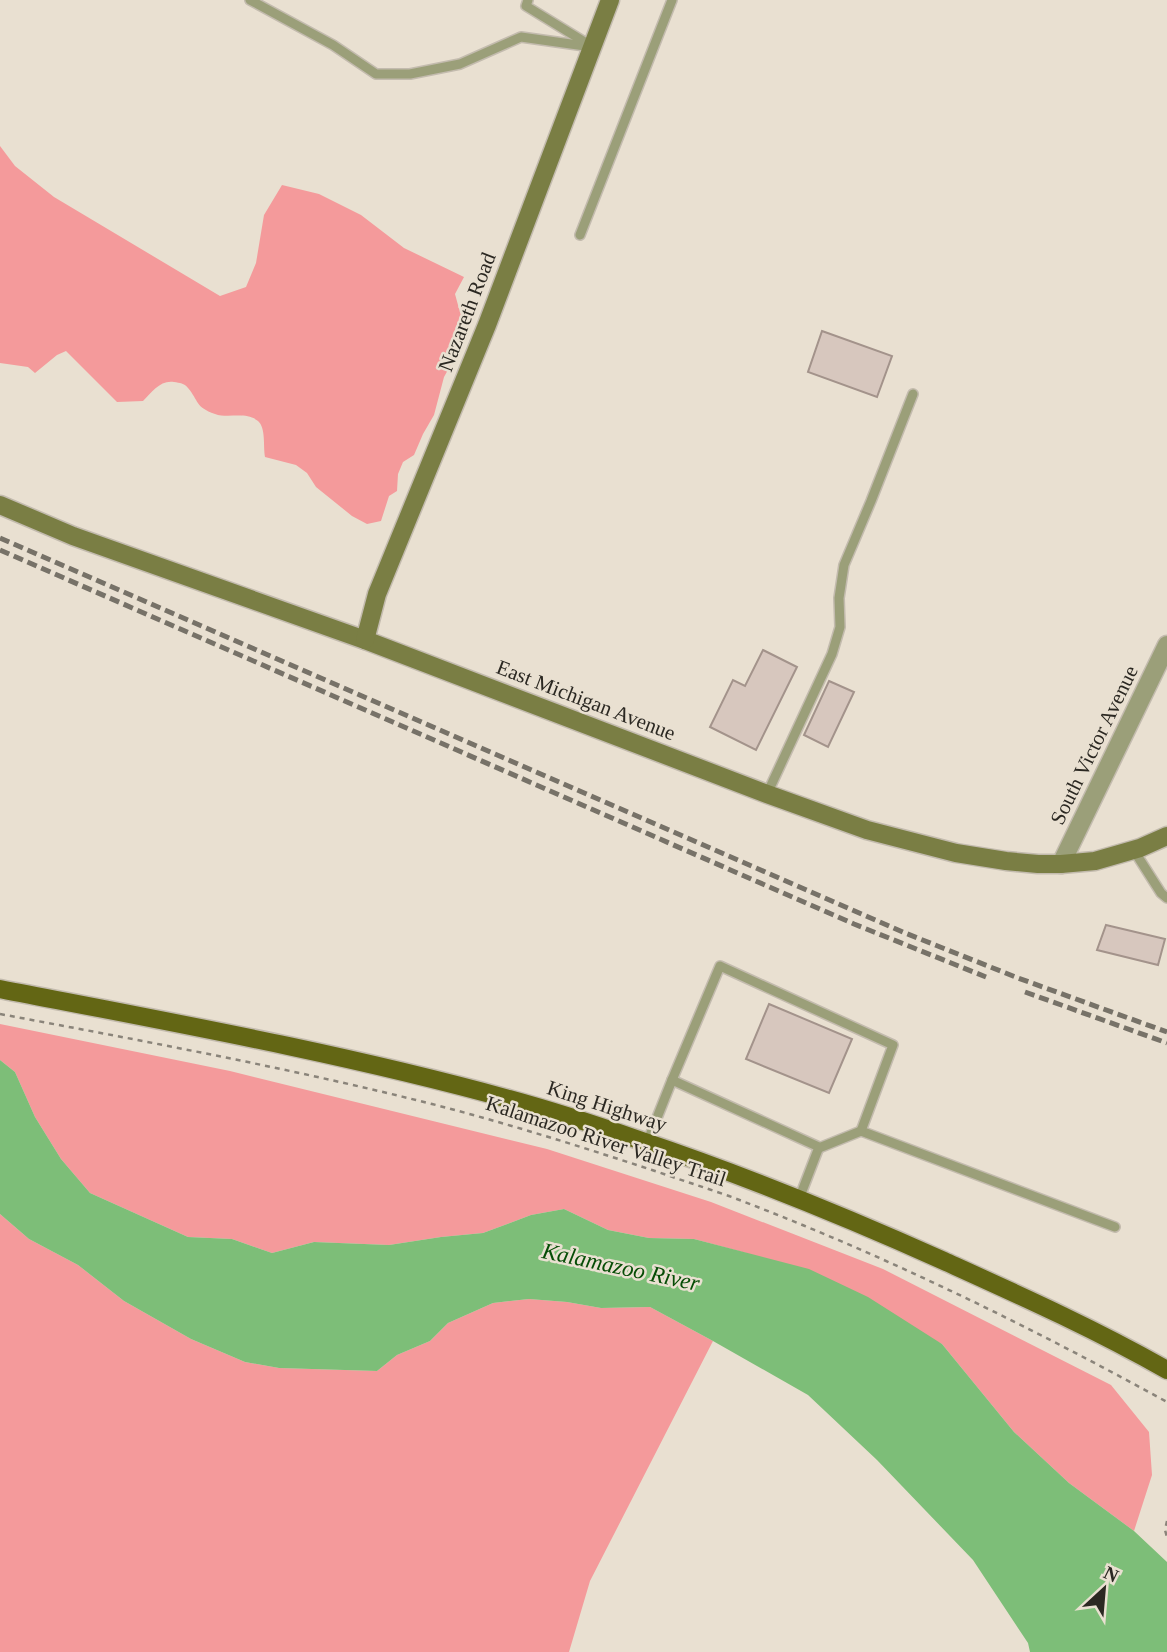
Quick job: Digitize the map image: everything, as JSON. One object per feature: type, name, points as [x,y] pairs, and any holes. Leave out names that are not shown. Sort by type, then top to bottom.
[{"type":"main road","name":"King Highway","points":[[0,989],[400,1071],[511,1099],[647,1143],[799,1199],[892,1238],[995,1284],[1167,1370]]},
{"type":"street","name":"Nazareth Road","points":[[365,639],[377,594],[487,326],[610,0]]},
{"type":"street","name":"East Michigan Avenue","points":[[0,505],[73,536],[365,639],[867,830],[956,853],[1006,861],[1061,864],[1095,861],[1167,836]]},
{"type":"street","name":"South Victor Avenue","points":[[1061,864],[1167,645]]},
{"type":"lane","points":[[250,0],[332,45],[376,74],[410,74],[460,64],[521,37],[592,47]]},
{"type":"lane","points":[[528,0],[526,6],[592,47]]},
{"type":"lane","points":[[580,235],[672,0]]},
{"type":"lane","points":[[767,794],[832,654],[840,627],[839,598],[844,565],[913,394]]},
{"type":"lane","points":[[1133,849],[1161,894],[1167,898]]},
{"type":"lane","points":[[647,1143],[720,966],[893,1045],[861,1132]]},
{"type":"lane","points":[[672,1080],[819,1148],[861,1132],[1115,1227]]},
{"type":"lane","points":[[799,1199],[819,1148]]},
{"type":"path","name":"Kalamazoo River Valley Trail","points":[[0,1014],[379,1091],[496,1121],[610,1156],[727,1196],[916,1274],[1031,1329],[1167,1402]]},
{"type":"path","points":[[1166,1523],[1167,1537]]},
{"type":"shaded area","points":[[0,146],[15,166],[54,197],[220,296],[246,287],[256,263],[264,215],[282,185],[319,194],[361,215],[404,248],[464,277],[455,294],[464,327],[454,359],[444,377],[434,415],[414,455],[403,462],[398,474],[397,491],[389,496],[381,521],[367,524],[352,516],[316,487],[307,473],[296,465],[265,457],[263,433],[258,421],[248,416],[220,415],[209,411],[201,406],[183,384],[165,383],[143,401],[117,402],[66,351],[35,373],[28,367],[0,363]]},
{"type":"shaded area","points":[[0,1024],[230,1071],[547,1149],[711,1202],[883,1269],[1111,1385],[1149,1432],[1152,1475],[1134,1531],[1069,1483],[1014,1432],[942,1344],[746,1253],[694,1239],[649,1238],[608,1230],[564,1209],[531,1215],[483,1233],[389,1245],[314,1242],[272,1253],[232,1239],[188,1237],[90,1193],[61,1159],[35,1117],[15,1072],[0,1060]]},
{"type":"shaded area","points":[[0,1214],[29,1239],[78,1265],[124,1301],[191,1339],[245,1362],[279,1368],[377,1371],[397,1355],[430,1341],[448,1323],[493,1303],[529,1299],[601,1308],[650,1307],[713,1341],[590,1581],[569,1652],[0,1652]]},
{"type":"water","name":"Kalamazoo River","points":[[0,1060],[15,1072],[35,1117],[61,1159],[90,1193],[188,1237],[232,1239],[272,1253],[314,1242],[389,1245],[483,1233],[531,1215],[564,1209],[608,1230],[649,1238],[694,1239],[809,1269],[868,1297],[942,1344],[1014,1432],[1069,1483],[1134,1531],[1167,1562],[1167,1652],[1030,1652],[1028,1643],[973,1560],[877,1460],[808,1395],[650,1307],[601,1308],[529,1299],[493,1303],[448,1323],[430,1341],[397,1355],[377,1371],[279,1368],[245,1362],[191,1339],[124,1301],[78,1265],[29,1239],[0,1214]]},
{"type":"building","points":[[822,331],[892,356],[877,397],[808,372]]},
{"type":"building","points":[[763,650],[797,667],[756,750],[710,727],[733,680],[745,686]]},
{"type":"building","points":[[829,681],[854,692],[828,747],[804,735]]},
{"type":"building","points":[[1106,925],[1165,939],[1158,965],[1097,950]]},
{"type":"building","points":[[769,1004],[852,1039],[829,1093],[746,1059]]},
{"type":"railway","points":[[0,538],[905,933],[1018,978],[1167,1032]]},
{"type":"railway","points":[[0,550],[854,924],[986,977]]},
{"type":"railway","points":[[1025,992],[1167,1043]]}]
